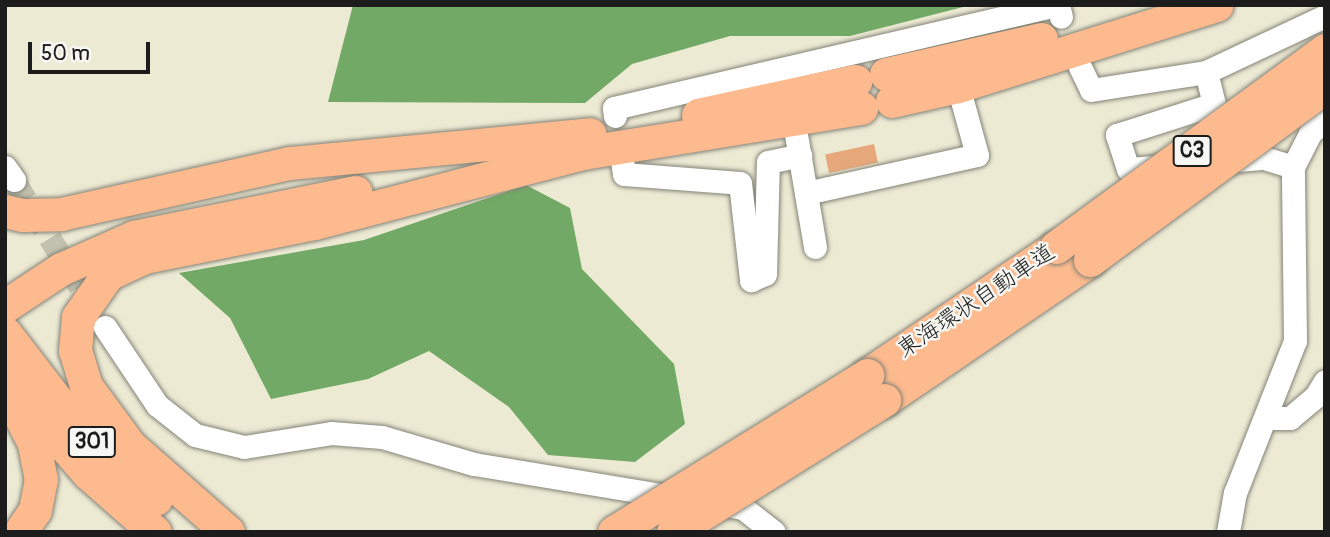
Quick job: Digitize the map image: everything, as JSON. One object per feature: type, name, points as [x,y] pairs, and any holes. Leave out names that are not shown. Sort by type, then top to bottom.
[{"type":"highway","points":[[9,297],[86,256],[160,230],[580,145],[874,91],[1018,45],[1157,5]]},
{"type":"highway","points":[[874,91],[958,86],[1217,5]]},
{"type":"highway","points":[[1269,93],[1325,44]]},
{"type":"highway","name":"東海環状自動車道","points":[[674,532],[876,387],[1056,247],[1325,50]]},
{"type":"highway","name":"東海環状自動車道","points":[[614,532],[876,387],[1090,260],[1325,87]]},
{"type":"highway","points":[[8,186],[22,215],[61,214],[290,163],[580,145]]},
{"type":"highway","points":[[228,532],[130,446],[86,386],[79,370],[75,335],[78,317],[96,286],[108,274],[144,257],[314,223],[580,145]]},
{"type":"highway","name":"301","points":[[5,333],[49,394],[96,446],[199,532]]},
{"type":"highway","name":"301","points":[[5,377],[81,466],[155,532]]},
{"type":"highway","points":[[5,391],[26,426],[39,462],[40,496],[20,532]]},
{"type":"street","points":[[615,116],[614,108],[1058,5],[1060,17]]},
{"type":"street","points":[[1322,5],[1325,11]]},
{"type":"street","points":[[1080,67],[1091,90],[1206,72],[1325,16]]},
{"type":"street","points":[[1206,72],[1214,104],[1117,135],[1128,169],[1264,158],[1293,167]]},
{"type":"street","points":[[806,192],[977,155],[958,86]]},
{"type":"street","points":[[792,108],[815,247]]},
{"type":"street","points":[[1228,532],[1235,493],[1267,418],[1295,341],[1293,167],[1310,133],[1325,120]]},
{"type":"street","points":[[622,161],[624,174],[740,183],[751,280],[765,274],[768,162],[800,155]]},
{"type":"street","points":[[105,327],[157,405],[195,436],[244,447],[331,433],[382,437],[474,464],[743,508],[774,532]]},
{"type":"street","points":[[1267,418],[1290,418],[1316,396],[1325,382]]},
{"type":"green space","points":[[353,5],[971,5],[850,36],[730,36],[632,64],[585,103],[328,102]]},
{"type":"green space","points":[[526,185],[570,208],[582,269],[674,364],[685,424],[635,462],[548,455],[509,407],[429,351],[368,379],[271,399],[230,318],[179,273],[364,240]]},
{"type":"building","points":[[874,144],[878,163],[829,173],[825,154]]},
{"type":"tunnel","points":[[14,180],[96,312]]}]
